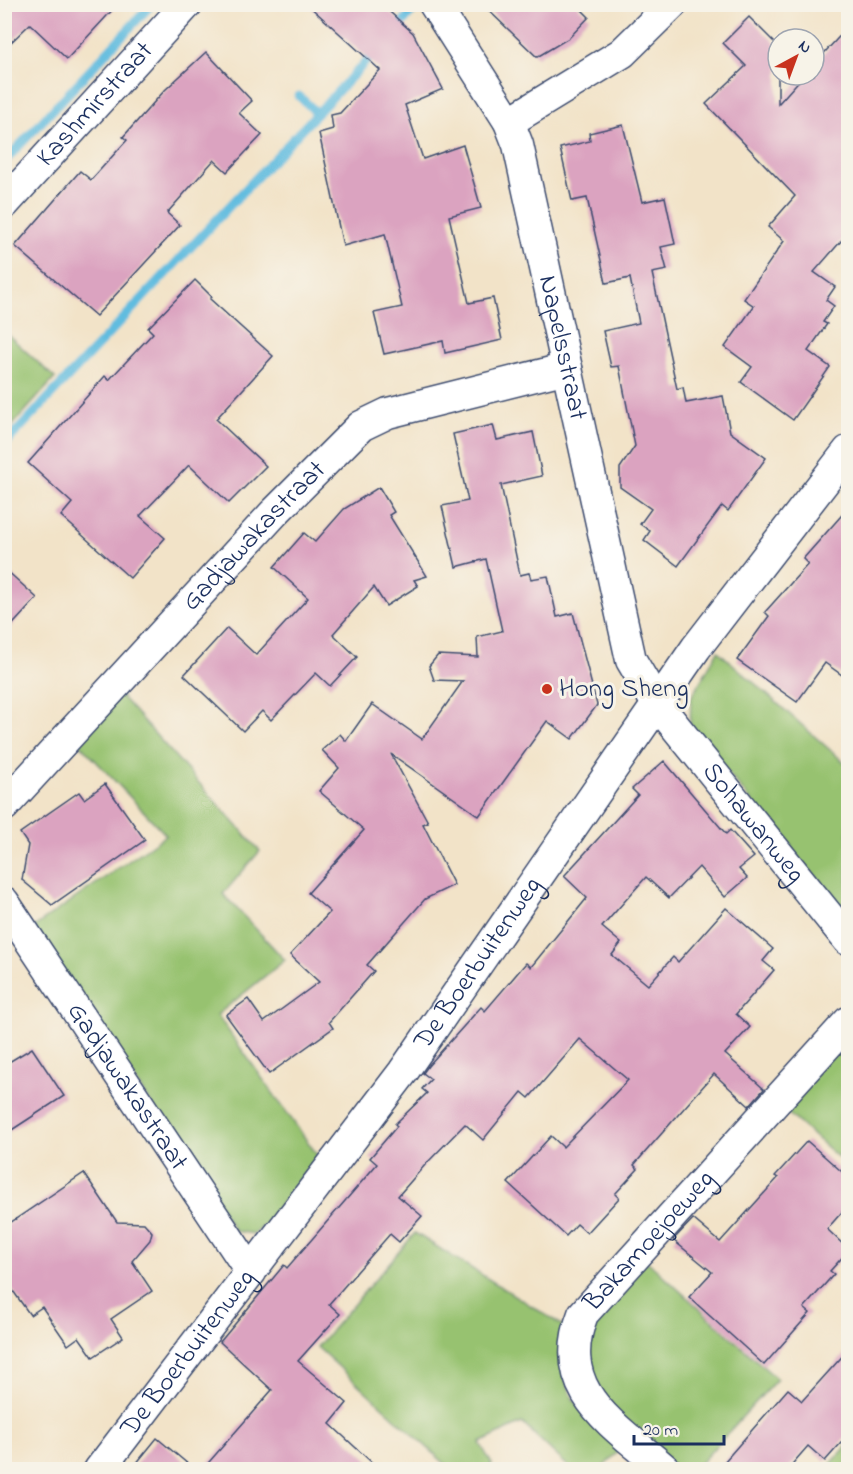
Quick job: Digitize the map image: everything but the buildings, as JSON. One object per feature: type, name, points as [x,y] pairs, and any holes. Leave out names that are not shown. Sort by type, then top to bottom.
[{"type":"street","name":"Kashmirstraat","points":[[4,204],[187,4]]},
{"type":"street","name":"Napelsstraat","points":[[435,4],[509,122],[518,145],[631,660],[657,704]]},
{"type":"street","points":[[509,122],[622,53],[672,4]]},
{"type":"street","name":"Gadjawakastraat","points":[[4,806],[274,513],[361,426],[388,413],[567,368]]},
{"type":"street","name":"De Boerbuitenweg","points":[[99,1470],[403,1072],[657,704],[849,451]]},
{"type":"street","name":"Sohawanweg","points":[[657,704],[849,940]]},
{"type":"street","name":"Gadjawakastraat","points":[[4,902],[251,1272]]},
{"type":"street","name":"Bakamoejoeweg","points":[[666,1470],[592,1405],[575,1371],[574,1335],[582,1314],[849,1022]]},
{"type":"green space","points":[[5,332],[55,378],[10,428],[5,423]]},
{"type":"green space","points":[[718,651],[846,764],[848,762],[848,918],[690,727],[691,698]]},
{"type":"green space","points":[[120,695],[260,851],[223,894],[285,960],[217,1015],[318,1156],[265,1225],[254,1234],[235,1231],[34,927],[166,835],[76,740]]},
{"type":"green space","points":[[848,1038],[848,1166],[782,1108]]},
{"type":"green space","points":[[415,1233],[565,1327],[565,1378],[573,1399],[620,1450],[601,1469],[571,1469],[522,1423],[480,1443],[492,1464],[487,1469],[451,1469],[317,1347]]},
{"type":"green space","points":[[647,1261],[777,1379],[695,1469],[676,1469],[593,1391],[585,1348],[599,1312]]},
{"type":"green space","points":[[848,1445],[848,1469],[826,1469]]},
{"type":"waterway","points":[[4,162],[152,4]]},
{"type":"waterway","points":[[395,31],[411,13]]},
{"type":"waterway","points":[[4,445],[375,52]]},
{"type":"waterway","points":[[299,96],[317,113]]},
{"type":"place","name":"Hong Sheng","points":[[547,689]]}]
